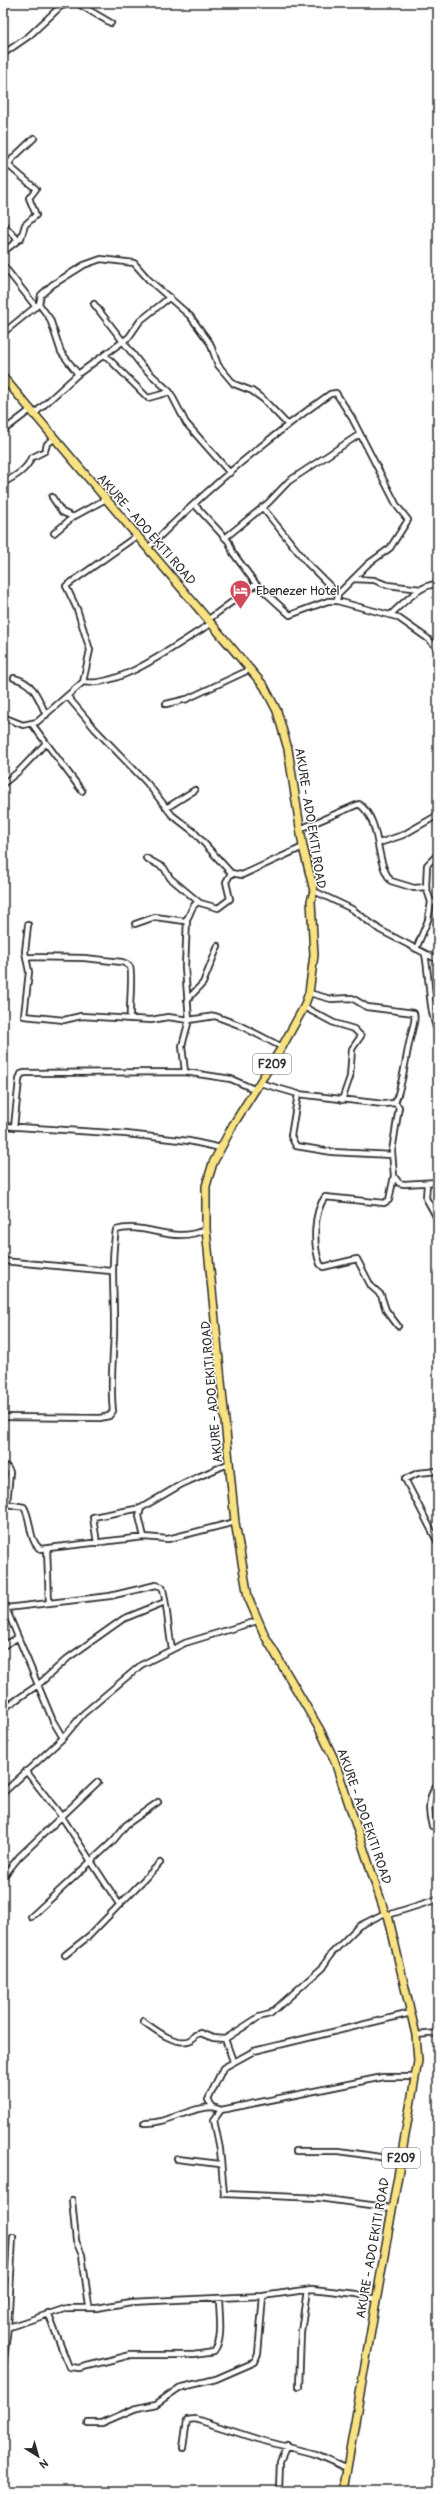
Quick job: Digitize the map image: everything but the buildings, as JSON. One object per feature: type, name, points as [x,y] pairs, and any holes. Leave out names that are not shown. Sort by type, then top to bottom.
[{"type":"main road","name":"AKURE - ADO EKITI ROAD","points":[[3,377],[31,413],[138,535],[264,686],[281,725],[288,749],[303,847],[314,891],[311,901],[314,966],[309,993],[304,1007],[282,1047],[213,1163],[206,1186],[206,1229],[235,1522],[248,1596],[257,1621],[327,1744],[386,1914],[416,2035],[416,2077],[375,2299],[343,2491]]},
{"type":"street","points":[[3,54],[29,36],[60,4],[76,3],[111,23]]},
{"type":"street","points":[[3,172],[13,158],[34,138]]},
{"type":"street","points":[[3,252],[18,240],[23,234],[25,225],[36,217],[29,198],[36,189],[8,166]]},
{"type":"street","points":[[3,224],[18,240]]},
{"type":"street","points":[[3,333],[37,305],[42,295],[52,285],[84,265],[101,259],[134,263],[149,280],[190,316],[206,338],[218,365],[234,384],[252,391],[263,399],[288,425]]},
{"type":"street","points":[[3,265],[50,319],[61,352],[78,374]]},
{"type":"street","points":[[3,431],[31,413],[78,374],[133,334],[140,321],[170,297]]},
{"type":"street","points":[[94,304],[122,342],[153,378],[170,392],[178,411],[186,423],[230,473]]},
{"type":"street","points":[[105,355],[148,398],[170,392]]},
{"type":"street","points":[[148,548],[194,504],[288,425],[330,394],[336,393],[360,434],[397,506],[408,520],[390,548],[368,564],[338,594],[337,602]]},
{"type":"street","points":[[225,538],[262,507],[288,481],[360,434]]},
{"type":"street","points":[[3,483],[15,477],[29,464],[31,458],[45,451],[47,444],[54,439]]},
{"type":"street","points":[[52,497],[62,512],[73,518]]},
{"type":"street","points":[[54,533],[73,518],[106,499]]},
{"type":"street","points":[[194,504],[225,538],[256,584],[290,615],[328,601],[337,602],[390,615],[426,638],[438,649]]},
{"type":"street","points":[[262,507],[289,542],[338,594]]},
{"type":"street","points":[[3,717],[23,725],[32,724],[46,715],[68,697],[83,682],[90,650],[77,609],[66,586],[138,535]]},
{"type":"street","points":[[353,579],[374,580],[386,585],[421,589]]},
{"type":"street","points":[[83,682],[100,684],[153,660],[211,621],[256,584]]},
{"type":"street","points":[[390,615],[421,589],[431,584],[438,585]]},
{"type":"street","points":[[166,704],[187,699],[251,669]]},
{"type":"street","points":[[14,678],[24,681],[34,688],[46,715]]},
{"type":"street","points":[[68,697],[91,725],[168,807],[172,815],[194,832],[231,873],[242,875],[303,847]]},
{"type":"street","points":[[32,724],[82,791]]},
{"type":"street","points":[[3,784],[19,771],[46,743]]},
{"type":"street","points":[[168,807],[195,790]]},
{"type":"street","points":[[300,829],[359,804],[370,814],[379,843],[381,858],[391,881],[414,888],[426,887]]},
{"type":"street","points":[[379,843],[403,835],[438,815]]},
{"type":"street","points":[[416,949],[428,920],[431,902],[426,887],[427,865],[438,854]]},
{"type":"street","points":[[146,858],[164,868],[170,878],[198,902],[218,908],[226,904],[230,895],[226,882],[231,873]]},
{"type":"street","points":[[314,891],[352,909],[380,930],[438,960]]},
{"type":"street","points":[[185,1072],[182,1046],[189,1020],[186,1000],[185,967],[187,919],[192,906],[198,902]]},
{"type":"street","points":[[431,902],[438,903]]},
{"type":"street","points":[[135,924],[155,917],[165,917],[176,920],[187,919]]},
{"type":"street","points":[[28,925],[25,952],[29,972],[24,1016],[64,1020],[81,1016],[108,1016],[130,1020],[168,1017],[189,1020],[208,1016],[222,1018],[282,1047]]},
{"type":"street","points":[[186,1000],[194,994],[208,975],[218,946]]},
{"type":"street","points":[[425,954],[431,994],[431,1015],[438,1033]]},
{"type":"street","points":[[27,957],[84,958],[122,962],[127,964],[132,974],[129,988],[130,1020]]},
{"type":"street","points":[[309,993],[331,998],[352,998],[367,1007],[414,1013],[416,1020],[412,1031],[403,1082],[395,1103]]},
{"type":"street","points":[[304,1007],[334,1023],[354,1029],[361,1036],[352,1049],[350,1077],[342,1100]]},
{"type":"street","points":[[14,1127],[19,1080],[21,1074],[25,1073],[185,1072],[231,1079],[256,1090]]},
{"type":"street","points":[[260,1083],[298,1094],[383,1104],[395,1103]]},
{"type":"street","points":[[298,1094],[291,1136],[296,1146],[332,1152],[392,1155]]},
{"type":"street","points":[[395,1103],[399,1107],[392,1155],[394,1176],[389,1200],[384,1203],[324,1197],[314,1228],[320,1264],[323,1267],[357,1259],[371,1286],[381,1295],[386,1310],[398,1326]]},
{"type":"street","points":[[3,1126],[126,1134],[190,1141],[221,1148]]},
{"type":"street","points":[[394,1176],[399,1183],[404,1184],[427,1184],[438,1182]]},
{"type":"street","points":[[427,1184],[428,1204],[438,1220]]},
{"type":"street","points":[[3,1417],[100,1418],[108,1416],[113,1411],[110,1387],[114,1334],[111,1271],[116,1230],[127,1227],[148,1232],[190,1236],[206,1229]]},
{"type":"street","points":[[3,1261],[111,1271]]},
{"type":"street","points":[[98,1543],[93,1517],[141,1508],[182,1484],[230,1464]]},
{"type":"street","points":[[3,1466],[7,1467],[10,1472],[7,1504],[24,1507],[35,1545],[40,1549],[144,1537],[168,1539],[235,1522]]},
{"type":"street","points":[[438,1471],[418,1473],[405,1479],[438,1543]]},
{"type":"street","points":[[141,1508],[139,1516],[144,1537]]},
{"type":"street","points":[[47,1549],[49,1603]]},
{"type":"street","points":[[6,1608],[110,1596],[156,1585],[164,1590],[172,1649]]},
{"type":"street","points":[[3,1601],[17,1638],[63,1738]]},
{"type":"street","points":[[3,1709],[38,1685],[68,1658],[123,1619],[165,1602]]},
{"type":"street","points":[[3,1793],[63,1738],[83,1714],[115,1685],[141,1665],[172,1649],[196,1639],[257,1621]]},
{"type":"street","points":[[3,1646],[17,1638]]},
{"type":"street","points":[[26,1771],[62,1817],[119,1904]]},
{"type":"street","points":[[3,1877],[19,1857],[98,1782]]},
{"type":"street","points":[[438,1783],[430,1794],[429,1806],[432,1826],[438,1828]]},
{"type":"street","points":[[31,1917],[89,1860],[112,1841],[135,1817],[158,1802]]},
{"type":"street","points":[[65,1955],[89,1936],[160,1863]]},
{"type":"street","points":[[143,2021],[166,2036],[184,2042],[191,2040],[195,2035],[200,2033],[213,2038],[225,2039],[259,2017],[270,2014],[322,1968],[331,1954],[359,1926],[386,1914],[438,1898]]},
{"type":"street","points":[[144,2123],[153,2124],[177,2117],[201,2107],[208,2100],[216,2087],[223,2068],[233,2061],[268,2047],[336,2033],[360,2025],[411,2013]]},
{"type":"street","points":[[416,2035],[438,2033]]},
{"type":"street","points":[[225,2039],[233,2061]]},
{"type":"street","points":[[201,2107],[213,2107],[221,2110],[383,2076],[416,2077]]},
{"type":"street","points":[[208,2100],[213,2107]]},
{"type":"street","points":[[221,2110],[214,2120],[220,2149],[220,2164],[224,2194],[319,2198],[392,2208]]},
{"type":"street","points":[[296,2151],[339,2151],[400,2160]]},
{"type":"street","points":[[177,2159],[220,2164]]},
{"type":"street","points":[[72,2200],[76,2241],[82,2255],[89,2306]]},
{"type":"street","points":[[3,2367],[8,2327],[8,2298],[13,2237]]},
{"type":"street","points":[[3,2275],[11,2274]]},
{"type":"street","points":[[3,2329],[66,2308],[89,2306],[97,2308],[142,2301],[262,2296],[323,2289],[375,2299]]},
{"type":"street","points":[[299,2387],[301,2332],[306,2290]]},
{"type":"street","points":[[88,2423],[102,2423],[134,2409],[156,2404],[179,2388],[216,2379],[255,2362],[258,2354],[262,2296]]},
{"type":"street","points":[[48,2313],[69,2367],[79,2368],[131,2355],[193,2356],[214,2352],[218,2348],[219,2298]]},
{"type":"street","points":[[183,2448],[187,2420],[194,2418],[256,2439],[287,2445],[347,2468]]},
{"type":"street","points":[[279,2491],[280,2461],[287,2445]]},
{"type":"place","name":"Ebenezer Hotel","points":[[240,610]]}]
